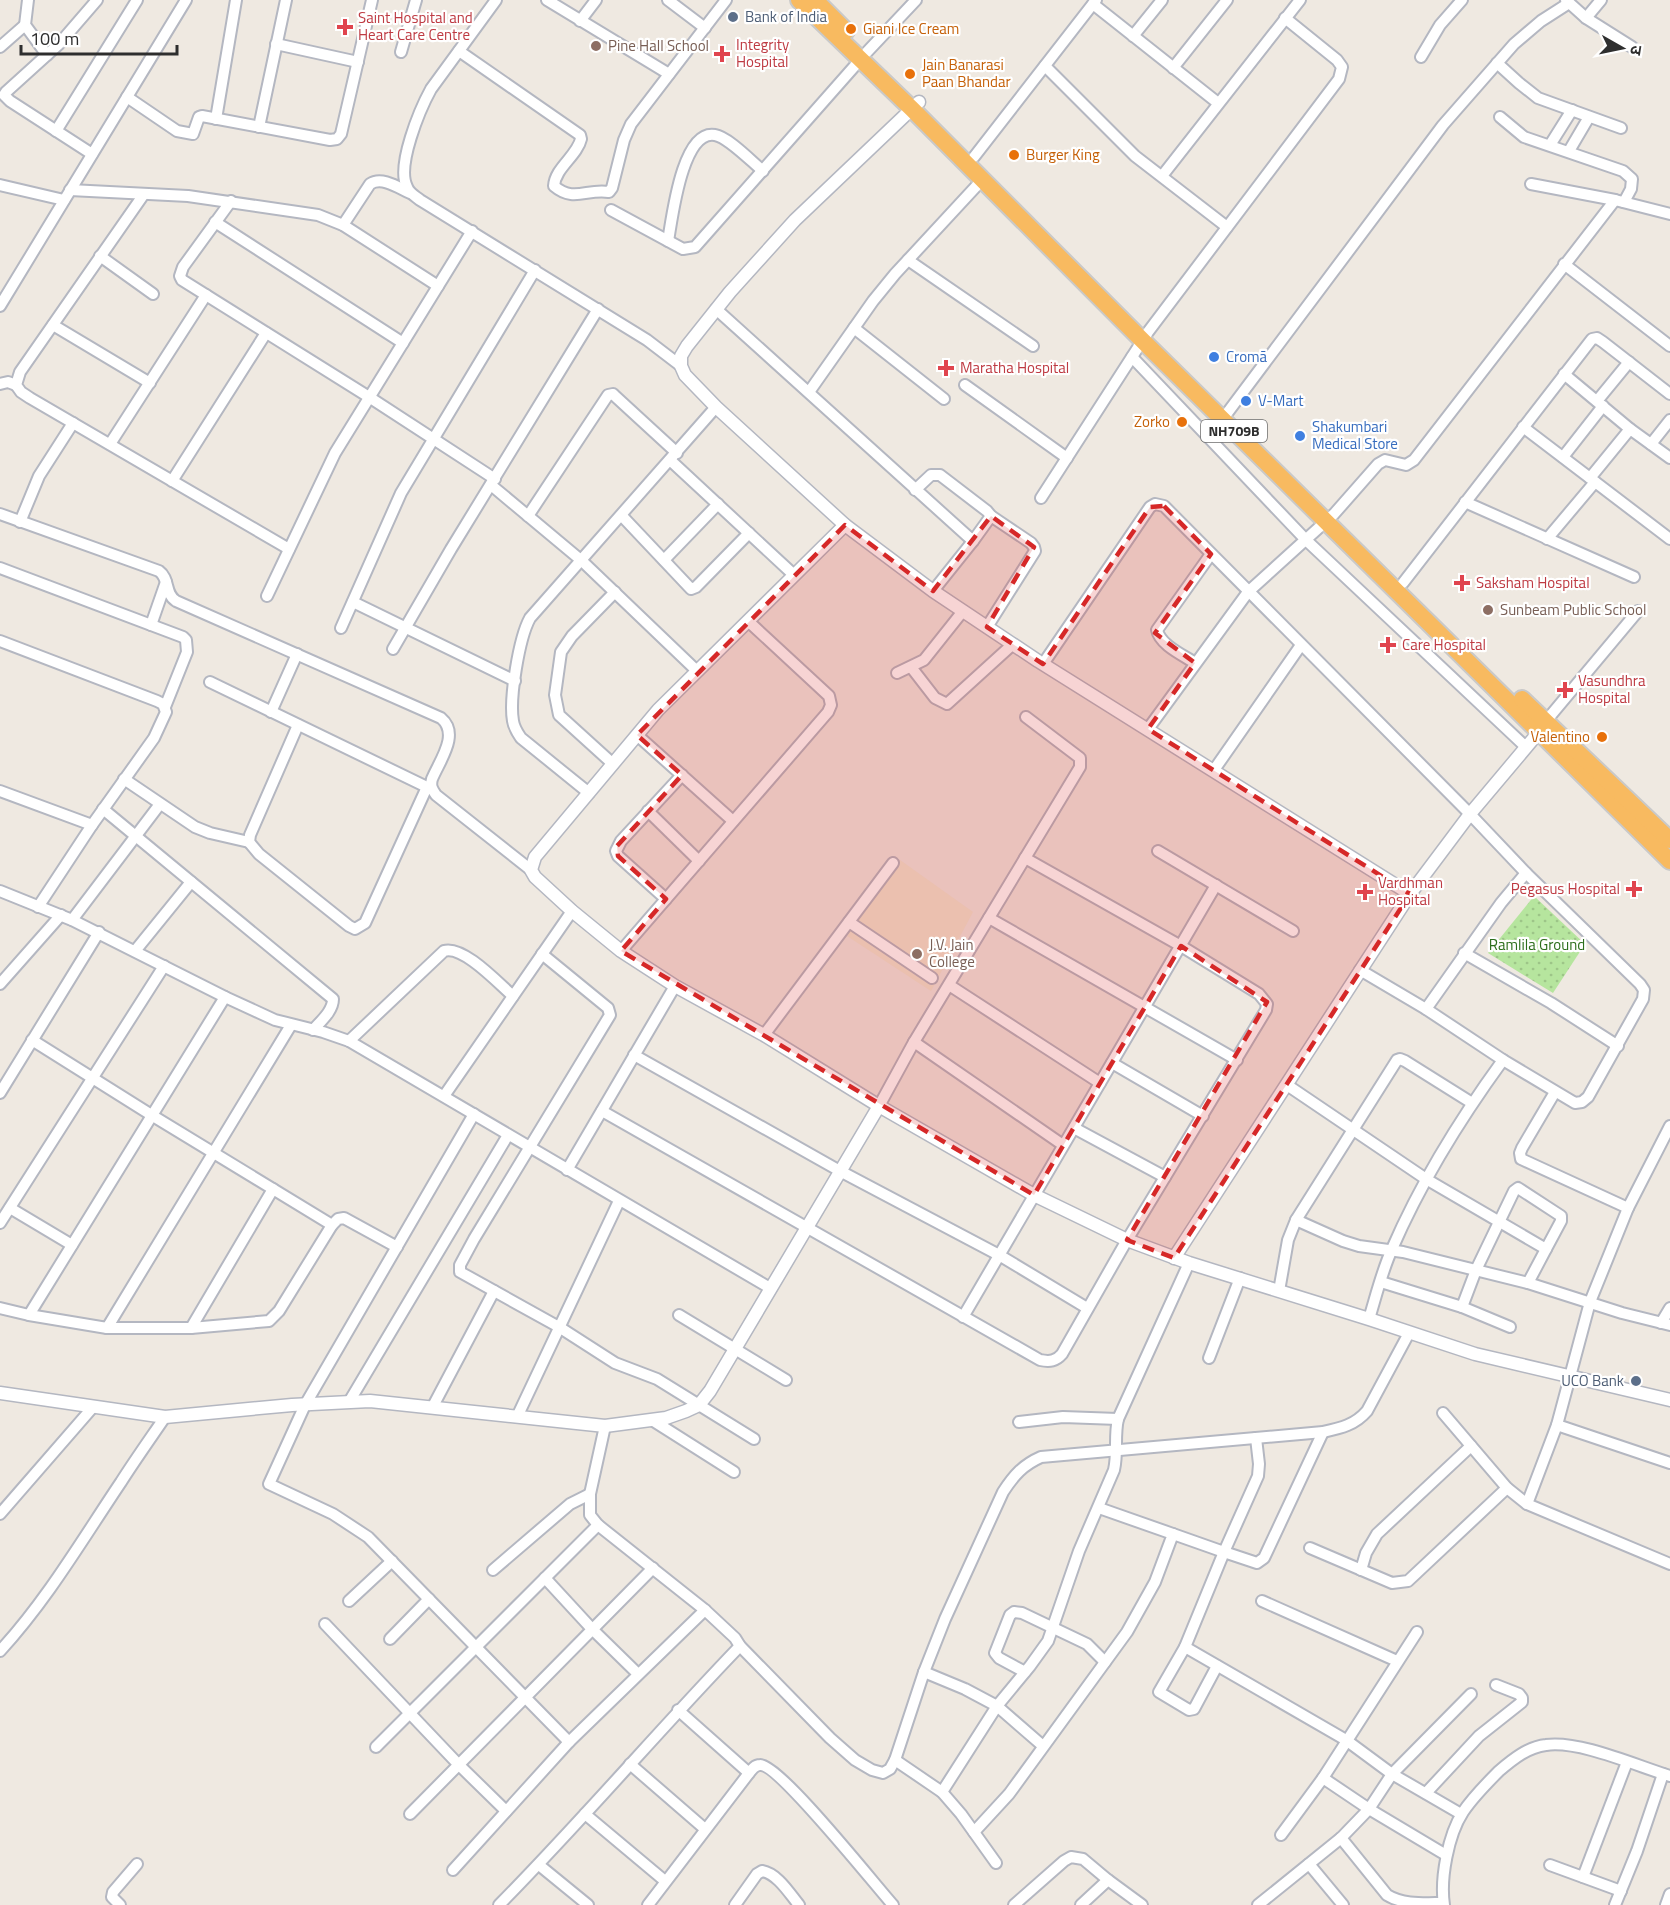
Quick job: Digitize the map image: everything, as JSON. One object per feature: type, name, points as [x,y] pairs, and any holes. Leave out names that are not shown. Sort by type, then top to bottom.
[{"type":"highway","name":"NH709B","points":[[799,0],[974,157],[1145,337]]},
{"type":"highway","name":"NH709B","points":[[815,0],[864,56]]},
{"type":"highway","name":"NH709B","points":[[915,105],[982,180],[1226,415],[1329,518],[1544,725],[1670,840]]},
{"type":"highway","name":"NH709B","points":[[1329,518],[1403,583],[1544,725],[1670,861]]},
{"type":"street","points":[[0,47],[25,25],[28,0]]},
{"type":"street","points":[[92,154],[4,95],[47,55],[98,0]]},
{"type":"street","points":[[56,131],[137,0]]},
{"type":"street","points":[[0,306],[186,0]]},
{"type":"street","points":[[216,118],[236,0]]},
{"type":"street","points":[[259,127],[286,0]]},
{"type":"street","points":[[127,97],[182,133],[195,132],[200,117],[216,118],[330,140],[337,138],[341,134],[372,0]]},
{"type":"street","points":[[401,52],[416,0]]},
{"type":"street","points":[[411,194],[406,187],[405,168],[417,118],[431,89],[496,0]]},
{"type":"street","points":[[546,0],[669,74]]},
{"type":"street","points":[[580,21],[596,0]]},
{"type":"street","points":[[669,0],[705,28]]},
{"type":"street","points":[[459,51],[580,135],[579,147],[554,186],[572,196],[597,190],[611,191],[624,140],[631,124],[726,0]]},
{"type":"street","points":[[611,210],[683,249],[695,247],[916,0]]},
{"type":"street","points":[[1133,36],[1162,0]]},
{"type":"street","points":[[1173,68],[1227,0]]},
{"type":"street","points":[[1162,176],[1300,0]]},
{"type":"street","points":[[1421,57],[1440,25],[1462,0]]},
{"type":"street","points":[[1586,18],[1601,0]]},
{"type":"street","points":[[974,157],[1094,2],[1218,103]]},
{"type":"street","points":[[1226,415],[1443,125],[1526,32],[1568,2],[1586,18],[1632,47]]},
{"type":"street","points":[[1041,498],[1145,337],[1342,74],[1342,67],[1337,60],[1285,18]]},
{"type":"street","points":[[25,25],[47,55]]},
{"type":"street","points":[[276,44],[357,62]]},
{"type":"street","points":[[1497,63],[1531,94],[1621,128]]},
{"type":"street","points":[[1045,66],[1128,149],[1227,227]]},
{"type":"street","points":[[681,366],[681,356],[687,346],[750,268],[795,220],[915,105]]},
{"type":"street","points":[[1550,145],[1572,110]]},
{"type":"street","points":[[1148,729],[1248,592],[1329,518],[1382,461],[1389,460],[1406,465],[1414,460],[1564,264],[1631,189],[1632,179],[1623,171],[1524,137],[1500,117]]},
{"type":"street","points":[[1569,152],[1589,117]]},
{"type":"street","points":[[668,241],[686,159],[703,137],[713,134],[722,137],[763,171]]},
{"type":"street","points":[[343,225],[370,184],[376,180],[383,181],[411,194],[598,309],[647,340],[681,366],[686,375],[716,407],[845,525],[933,591],[1043,664],[1410,894]]},
{"type":"street","points":[[809,392],[873,301],[982,180]]},
{"type":"street","points":[[1531,184],[1619,201],[1670,214]]},
{"type":"street","points":[[0,185],[67,195],[188,196],[318,214],[343,225],[438,286]]},
{"type":"street","points":[[16,385],[20,372],[144,194]]},
{"type":"street","points":[[231,201],[181,272],[182,280],[369,397],[493,482],[528,516],[582,561],[697,671]]},
{"type":"street","points":[[215,222],[402,343]]},
{"type":"street","points":[[267,596],[335,453],[471,231]]},
{"type":"street","points":[[100,256],[153,294]]},
{"type":"street","points":[[908,260],[1033,346]]},
{"type":"street","points":[[1564,264],[1670,346]]},
{"type":"street","points":[[341,628],[402,493],[535,270]]},
{"type":"street","points":[[110,444],[206,296]]},
{"type":"street","points":[[393,649],[598,309]]},
{"type":"street","points":[[716,309],[974,541]]},
{"type":"street","points":[[53,325],[150,382]]},
{"type":"street","points":[[854,328],[944,399]]},
{"type":"street","points":[[172,481],[266,333]]},
{"type":"street","points":[[1403,583],[1592,339],[1597,338],[1603,342],[1670,394]]},
{"type":"street","points":[[1132,357],[1306,540],[1526,747]]},
{"type":"street","points":[[1563,457],[1629,363]]},
{"type":"street","points":[[1564,374],[1630,429],[1670,458]]},
{"type":"street","points":[[0,384],[8,382],[16,385],[21,392],[289,549]]},
{"type":"street","points":[[965,385],[1067,458]]},
{"type":"street","points":[[528,516],[608,395],[613,394],[718,504],[794,575]]},
{"type":"street","points":[[589,793],[521,738],[515,729],[512,711],[524,629],[530,618],[716,407]]},
{"type":"street","points":[[1652,444],[1670,420]]},
{"type":"street","points":[[20,522],[39,476],[73,423]]},
{"type":"street","points":[[1523,427],[1670,539]]},
{"type":"street","points":[[1547,539],[1630,429]]},
{"type":"street","points":[[915,490],[931,475],[940,475],[1034,547],[1035,551],[987,627]]},
{"type":"street","points":[[1465,502],[1634,577]]},
{"type":"street","points":[[664,560],[718,504]]},
{"type":"street","points":[[1043,664],[1150,507],[1155,504],[1164,506],[1644,990],[1643,999],[1588,1096],[1582,1102],[1575,1103],[1360,970]]},
{"type":"street","points":[[0,514],[159,571],[166,580],[170,597],[176,601],[441,718],[448,723],[450,731],[430,788],[370,914],[360,927],[355,929],[260,854],[249,842],[202,830],[124,779]]},
{"type":"street","points":[[622,516],[691,589],[694,589],[748,532]]},
{"type":"street","points":[[933,591],[974,541],[991,516]]},
{"type":"street","points":[[531,870],[535,857],[658,710],[845,525]]},
{"type":"street","points":[[1195,663],[1163,641],[1158,636],[1157,630],[1211,554]]},
{"type":"street","points":[[0,568],[183,637],[187,645],[187,652],[165,707],[166,712],[160,727],[38,907]]},
{"type":"street","points":[[151,625],[166,580]]},
{"type":"street","points":[[613,764],[560,715],[555,694],[561,652],[615,592]]},
{"type":"street","points":[[353,602],[515,681]]},
{"type":"street","points":[[897,673],[924,660],[963,611]]},
{"type":"street","points":[[1174,1258],[1410,894],[1470,814],[1638,611]]},
{"type":"street","points":[[621,951],[828,712],[831,705],[829,696],[748,621]]},
{"type":"street","points":[[0,641],[157,701],[165,707]]},
{"type":"street","points":[[911,667],[935,698],[947,704],[1013,644]]},
{"type":"street","points":[[1214,770],[1301,645]]},
{"type":"street","points":[[272,712],[297,654]]},
{"type":"street","points":[[210,682],[430,788],[531,870],[535,877],[572,911],[621,951],[675,986],[764,1035],[879,1106],[1034,1195],[1127,1240],[1189,1263],[1475,1354],[1670,1400]]},
{"type":"street","points":[[0,1393],[165,1417],[370,1401],[605,1426],[652,1420],[686,1412],[699,1405],[735,1349],[1081,762],[1077,755],[1026,717]]},
{"type":"street","points":[[249,842],[298,725]]},
{"type":"street","points":[[637,735],[733,821]]},
{"type":"street","points":[[666,899],[618,856],[616,851],[621,841],[682,775]]},
{"type":"street","points":[[0,791],[92,825]]},
{"type":"street","points":[[0,984],[66,918],[160,804]]},
{"type":"street","points":[[103,809],[333,999],[329,1011],[313,1030]]},
{"type":"street","points":[[648,812],[699,861]]},
{"type":"street","points":[[1158,851],[1293,931]]},
{"type":"street","points":[[602,1111],[1040,1360],[1048,1362],[1057,1359],[1237,1060],[1266,1010],[1267,1004],[1259,994],[1180,946],[1025,858]]},
{"type":"street","points":[[764,1035],[893,863]]},
{"type":"street","points":[[1426,1009],[1464,953],[1526,873]]},
{"type":"street","points":[[135,951],[191,882]]},
{"type":"street","points":[[963,1317],[1216,885]]},
{"type":"street","points":[[0,891],[99,933],[275,1020],[349,1041],[770,1288]]},
{"type":"street","points":[[444,1096],[572,911]]},
{"type":"street","points":[[989,918],[1237,1060]]},
{"type":"street","points":[[849,922],[932,978]]},
{"type":"street","points":[[0,1092],[99,933]]},
{"type":"street","points":[[349,1041],[444,951],[450,949],[462,953],[513,996]]},
{"type":"street","points":[[1464,953],[1551,1003],[1618,1046]]},
{"type":"street","points":[[542,954],[608,1008],[610,1015],[459,1269],[463,1275],[559,1327],[615,1363],[647,1374],[754,1439]]},
{"type":"street","points":[[0,1223],[164,966]]},
{"type":"street","points":[[949,985],[1100,1083]]},
{"type":"street","points":[[567,1170],[675,986]]},
{"type":"street","points":[[29,1315],[225,997]]},
{"type":"street","points":[[107,1328],[291,1025]]},
{"type":"street","points":[[33,1040],[332,1225]]},
{"type":"street","points":[[914,1042],[1064,1145]]},
{"type":"street","points":[[634,1055],[840,1171],[999,1256],[1087,1308]]},
{"type":"street","points":[[1279,1291],[1288,1240],[1296,1220],[1394,1064],[1400,1059],[1472,1103]]},
{"type":"street","points":[[1369,1319],[1391,1250],[1426,1179],[1472,1103],[1503,1060]]},
{"type":"street","points":[[1112,1063],[1203,1116]]},
{"type":"street","points":[[1287,1085],[1426,1179],[1546,1249]]},
{"type":"street","points":[[1555,1092],[1522,1148],[1521,1159],[1628,1208]]},
{"type":"street","points":[[474,1114],[305,1405],[268,1484],[353,1526],[368,1537],[569,1742]]},
{"type":"street","points":[[1527,1504],[1557,1425],[1590,1302],[1628,1208],[1667,1140],[1670,1126]]},
{"type":"street","points":[[1074,1128],[1165,1177]]},
{"type":"street","points":[[349,1402],[508,1135]]},
{"type":"street","points":[[191,1328],[273,1189]]},
{"type":"street","points":[[1462,1307],[1476,1270],[1514,1191],[1520,1189],[1561,1216],[1561,1221],[1528,1283]]},
{"type":"street","points":[[517,1417],[619,1201]]},
{"type":"street","points":[[10,1208],[72,1245]]},
{"type":"street","points":[[0,1308],[107,1328],[191,1328],[260,1323],[274,1317],[332,1225],[340,1218],[344,1218],[397,1247]]},
{"type":"street","points":[[1296,1220],[1359,1246],[1391,1250],[1528,1283],[1665,1324],[1670,1308]]},
{"type":"street","points":[[942,1792],[997,1706],[1038,1656],[1054,1629],[1079,1551],[1114,1470],[1117,1451],[1115,1430],[1118,1419],[1189,1263]]},
{"type":"street","points":[[1209,1358],[1240,1278]]},
{"type":"street","points":[[1381,1282],[1462,1307],[1510,1327]]},
{"type":"street","points":[[432,1408],[494,1291]]},
{"type":"street","points":[[679,1315],[786,1380]]},
{"type":"street","points":[[605,1426],[590,1494],[590,1515],[598,1525],[705,1610],[735,1638],[740,1646],[830,1738],[855,1760],[872,1770],[884,1773],[890,1769],[895,1760],[924,1672],[945,1619],[993,1513],[1014,1475],[1027,1463],[1041,1457],[1323,1432],[1345,1428],[1363,1416],[1409,1333]]},
{"type":"street","points":[[2,1508],[93,1407]]},
{"type":"street","points":[[1443,1413],[1507,1488],[1527,1504],[1670,1564]]},
{"type":"street","points":[[0,1651],[63,1573],[165,1417]]},
{"type":"street","points":[[1019,1422],[1063,1417],[1118,1419]]},
{"type":"street","points":[[652,1420],[734,1472]]},
{"type":"street","points":[[1557,1425],[1670,1463]]},
{"type":"street","points":[[1099,1508],[1257,1563],[1264,1558],[1323,1432]]},
{"type":"street","points":[[1217,1666],[1194,1709],[1189,1710],[1159,1692],[1185,1647],[1258,1476],[1256,1438]]},
{"type":"street","points":[[1361,1570],[1366,1553],[1377,1534],[1471,1446]]},
{"type":"street","points":[[1310,1548],[1392,1583],[1408,1581],[1507,1488]]},
{"type":"street","points":[[493,1570],[570,1504],[590,1494]]},
{"type":"street","points":[[375,1747],[598,1525]]},
{"type":"street","points":[[974,1832],[1009,1794],[1141,1609],[1155,1582],[1173,1534]]},
{"type":"street","points":[[349,1601],[392,1561]]},
{"type":"street","points":[[410,1814],[653,1568]]},
{"type":"street","points":[[545,1578],[592,1629],[638,1673]]},
{"type":"street","points":[[390,1639],[429,1599]]},
{"type":"street","points":[[1262,1601],[1397,1661]]},
{"type":"street","points":[[453,1869],[569,1742],[705,1610]]},
{"type":"street","points":[[1025,1672],[999,1658],[995,1653],[1010,1615],[1014,1611],[1087,1644],[1105,1662]]},
{"type":"street","points":[[325,1624],[506,1811]]},
{"type":"street","points":[[1281,1835],[1323,1778],[1417,1632]]},
{"type":"street","points":[[499,1905],[539,1865],[678,1710],[740,1646]]},
{"type":"street","points":[[1185,1647],[1346,1740],[1392,1774],[1461,1814]]},
{"type":"street","points":[[924,1672],[965,1689],[997,1706],[1043,1746]]},
{"type":"street","points":[[1426,1793],[1479,1736],[1522,1702],[1519,1694],[1496,1685]]},
{"type":"street","points":[[1258,1905],[1341,1838],[1369,1809],[1392,1774],[1471,1694]]},
{"type":"street","points":[[678,1710],[749,1773]]},
{"type":"street","points":[[1341,1838],[1387,1895],[1393,1899],[1403,1902],[1443,1904],[1442,1884],[1446,1855],[1461,1814],[1485,1785],[1509,1763],[1528,1750],[1546,1744],[1561,1744],[1588,1750],[1667,1775],[1615,1905]]},
{"type":"street","points":[[895,1760],[942,1792],[996,1863]]},
{"type":"street","points":[[1583,1877],[1627,1762]]},
{"type":"street","points":[[630,1764],[705,1829]]},
{"type":"street","points":[[648,1905],[749,1773],[760,1764],[771,1769],[812,1810],[893,1905]]},
{"type":"street","points":[[1323,1778],[1369,1809],[1446,1855]]},
{"type":"street","points":[[585,1814],[665,1881]]},
{"type":"street","points":[[1014,1905],[1071,1857],[1083,1859],[1142,1905]]},
{"type":"street","points":[[120,1905],[112,1897],[113,1892],[137,1864]]},
{"type":"street","points":[[1309,1864],[1343,1905]]},
{"type":"street","points":[[539,1865],[588,1905]]},
{"type":"street","points":[[1550,1865],[1621,1891]]},
{"type":"street","points":[[735,1905],[757,1874],[762,1871],[769,1872],[776,1878],[799,1905]]},
{"type":"street","points":[[1081,1905],[1108,1880]]},
{"type":"street","points":[[1666,1905],[1670,1894]]},
{"type":"highlighted area","points":[[1164,506],[1211,554],[1155,633],[1195,663],[1148,729],[1410,894],[1174,1258],[1127,1240],[1267,1002],[1181,946],[1034,1195],[621,951],[666,899],[618,856],[617,846],[682,775],[637,735],[845,525],[933,591],[991,516],[1034,547],[987,627],[1043,664],[1150,507]]},
{"type":"shaded area","points":[[900,860],[973,912],[931,991],[844,934]]},
{"type":"green space","name":"Ramlila Ground","points":[[1534,896],[1585,944],[1553,993],[1488,953]]},
{"type":"place","name":"Bank of India","points":[[733,17]]},
{"type":"place","name":"Saint Hospital and Heart Care Centre","points":[[345,27]]},
{"type":"place","name":"Giani Ice Cream","points":[[851,29]]},
{"type":"place","name":"Pine Hall School","points":[[596,46]]},
{"type":"place","name":"Integrity Hospital","points":[[722,54]]},
{"type":"place","name":"Jain Banarasi Paan Bhandar","points":[[910,74]]},
{"type":"place","name":"Burger King","points":[[1014,155]]},
{"type":"place","name":"Cromā","points":[[1214,357]]},
{"type":"place","name":"Maratha Hospital","points":[[946,368]]},
{"type":"place","name":"V-Mart","points":[[1246,401]]},
{"type":"place","name":"Zorko","points":[[1182,422]]},
{"type":"place","name":"Shakumbari Medical Store","points":[[1300,436]]},
{"type":"place","name":"Saksham Hospital","points":[[1462,583]]},
{"type":"place","name":"Sunbeam Public School","points":[[1488,610]]},
{"type":"place","name":"Care Hospital","points":[[1388,645]]},
{"type":"place","name":"Vasundhra Hospital","points":[[1565,690]]},
{"type":"place","name":"Valentino","points":[[1602,737]]},
{"type":"place","name":"Pegasus Hospital","points":[[1634,889]]},
{"type":"place","name":"Vardhman Hospital","points":[[1365,892]]},
{"type":"place","name":"J.V. Jain College","points":[[917,954]]},
{"type":"place","name":"UCO Bank","points":[[1636,1381]]}]
